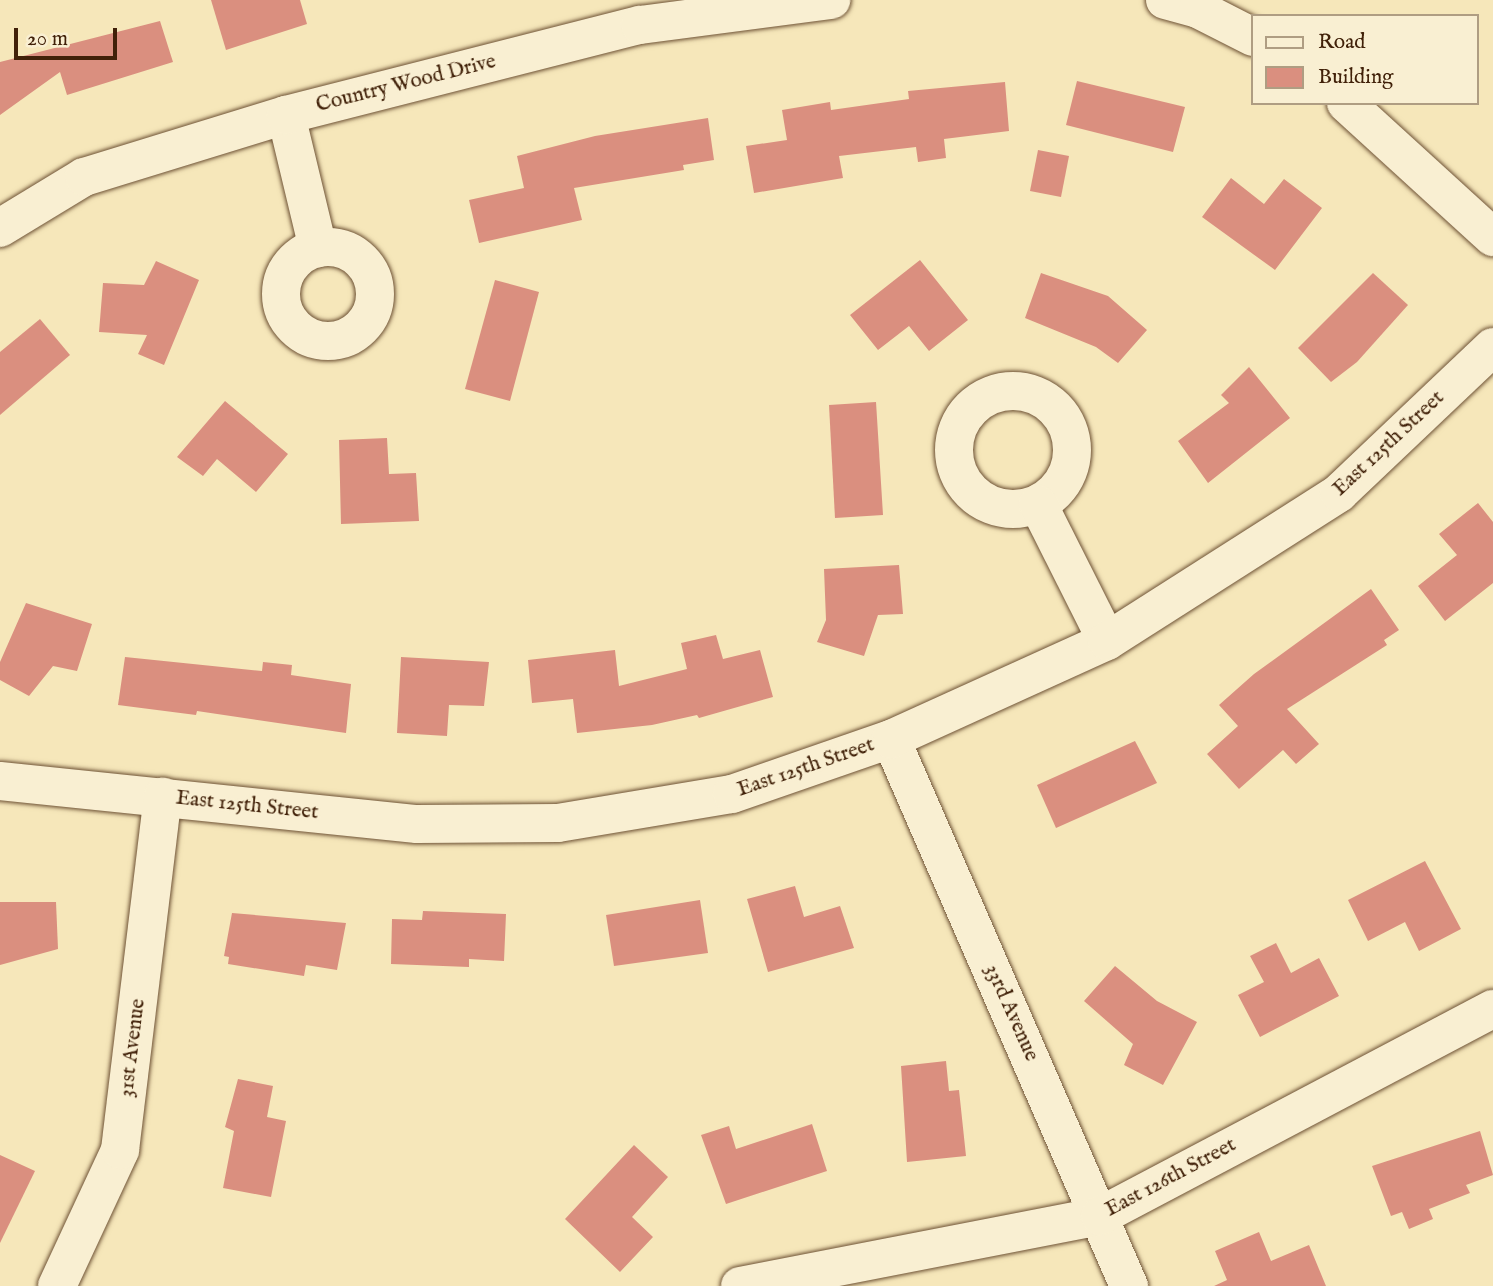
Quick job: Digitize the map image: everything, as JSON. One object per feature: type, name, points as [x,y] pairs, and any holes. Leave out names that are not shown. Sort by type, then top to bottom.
[{"type":"street","name":"Country Wood Drive","points":[[0,228],[84,177],[286,115],[640,25],[831,0]]},
{"type":"street","points":[[1165,0],[1198,9],[1252,36]]},
{"type":"street","points":[[1348,105],[1493,237]]},
{"type":"street","points":[[286,115],[318,248]]},
{"type":"street","name":"East 125th Street","points":[[0,781],[417,824],[558,823],[732,794],[891,740],[1107,640],[1339,493],[1493,346]]},
{"type":"street","points":[[1038,504],[1107,640]]},
{"type":"street","name":"33rd Avenue","points":[[891,740],[1129,1286]]},
{"type":"street","name":"31st Avenue","points":[[57,1286],[120,1150],[163,797]]},
{"type":"street","name":"East 126th Street","points":[[740,1286],[1100,1216],[1493,1009]]},
{"type":"building","points":[[211,0],[300,0],[307,24],[226,50]]},
{"type":"building","points":[[160,21],[173,62],[67,95],[60,72],[0,115],[0,62]]},
{"type":"building","points":[[1077,81],[1185,107],[1173,152],[1066,125]]},
{"type":"building","points":[[1005,82],[1009,131],[944,139],[946,158],[918,162],[916,147],[839,156],[843,178],[754,193],[746,146],[787,140],[782,110],[830,102],[831,110],[909,99],[908,91]]},
{"type":"building","points":[[708,118],[714,160],[683,165],[684,170],[574,188],[582,220],[479,243],[469,200],[524,188],[517,156],[595,136]]},
{"type":"building","points":[[1038,150],[1069,156],[1061,197],[1030,191]]},
{"type":"building","points":[[1231,178],[1264,204],[1284,179],[1322,208],[1275,270],[1202,217]]},
{"type":"building","points":[[920,260],[968,320],[929,351],[909,326],[878,350],[850,315]]},
{"type":"building","points":[[156,261],[199,280],[164,365],[138,354],[147,335],[99,332],[103,283],[144,285]]},
{"type":"building","points":[[1041,273],[1108,296],[1147,330],[1118,363],[1096,347],[1025,318]]},
{"type":"building","points":[[1373,273],[1408,305],[1357,362],[1331,382],[1298,348]]},
{"type":"building","points":[[495,280],[539,292],[510,401],[465,389]]},
{"type":"building","points":[[40,319],[70,355],[0,415],[0,352]]},
{"type":"building","points":[[1249,367],[1290,418],[1208,483],[1178,441],[1229,403],[1221,395]]},
{"type":"building","points":[[225,401],[288,454],[256,492],[217,459],[203,476],[177,457]]},
{"type":"building","points":[[876,402],[883,515],[835,518],[829,405]]},
{"type":"building","points":[[387,438],[389,474],[416,473],[419,521],[341,524],[339,440]]},
{"type":"building","points":[[1478,503],[1493,522],[1493,583],[1445,621],[1418,586],[1457,555],[1439,534]]},
{"type":"building","points":[[899,565],[903,614],[878,615],[864,656],[817,642],[826,620],[824,569]]},
{"type":"building","points":[[1371,589],[1399,630],[1384,640],[1387,645],[1287,709],[1319,744],[1296,764],[1283,750],[1239,789],[1207,754],[1238,726],[1219,705],[1254,674]]},
{"type":"building","points":[[26,603],[92,624],[77,671],[53,666],[29,696],[0,680],[0,662]]},
{"type":"building","points":[[716,635],[723,659],[760,650],[773,697],[699,718],[697,715],[652,725],[577,733],[573,699],[532,703],[528,660],[615,650],[619,686],[687,669],[681,643]]},
{"type":"building","points":[[125,657],[262,671],[263,662],[292,665],[291,675],[351,684],[346,733],[197,711],[196,715],[118,705]]},
{"type":"building","points":[[401,657],[489,662],[484,706],[449,705],[447,736],[397,733]]},
{"type":"building","points":[[1135,741],[1157,783],[1056,828],[1037,785]]},
{"type":"building","points":[[1425,861],[1461,929],[1419,951],[1405,922],[1368,941],[1348,900]]},
{"type":"building","points":[[795,886],[804,917],[840,906],[854,948],[768,972],[747,899]]},
{"type":"building","points":[[700,900],[708,953],[614,966],[606,915]]},
{"type":"building","points":[[0,902],[56,902],[58,949],[0,965]]},
{"type":"building","points":[[423,911],[506,914],[504,961],[469,959],[469,967],[391,964],[392,919],[422,920]]},
{"type":"building","points":[[232,913],[346,923],[337,970],[306,965],[304,976],[228,964],[229,957],[224,956]]},
{"type":"building","points":[[1276,943],[1291,973],[1319,958],[1339,996],[1260,1037],[1238,995],[1264,982],[1250,956]]},
{"type":"building","points":[[1115,966],[1157,1001],[1197,1022],[1163,1085],[1124,1065],[1133,1044],[1084,1001]]},
{"type":"building","points":[[946,1061],[949,1091],[959,1090],[966,1156],[907,1162],[901,1066]]},
{"type":"building","points":[[238,1079],[273,1086],[267,1117],[286,1121],[271,1197],[223,1188],[234,1131],[225,1127]]},
{"type":"building","points":[[812,1124],[827,1171],[726,1204],[701,1135],[729,1126],[736,1149]]},
{"type":"building","points":[[1480,1131],[1493,1175],[1466,1185],[1470,1193],[1429,1209],[1433,1219],[1409,1229],[1402,1212],[1391,1216],[1372,1166]]},
{"type":"building","points":[[634,1145],[668,1177],[632,1217],[653,1237],[620,1272],[565,1219]]},
{"type":"building","points":[[0,1155],[35,1171],[0,1243]]},
{"type":"building","points":[[1259,1232],[1271,1261],[1309,1245],[1326,1286],[1214,1286],[1227,1280],[1215,1251]]}]
